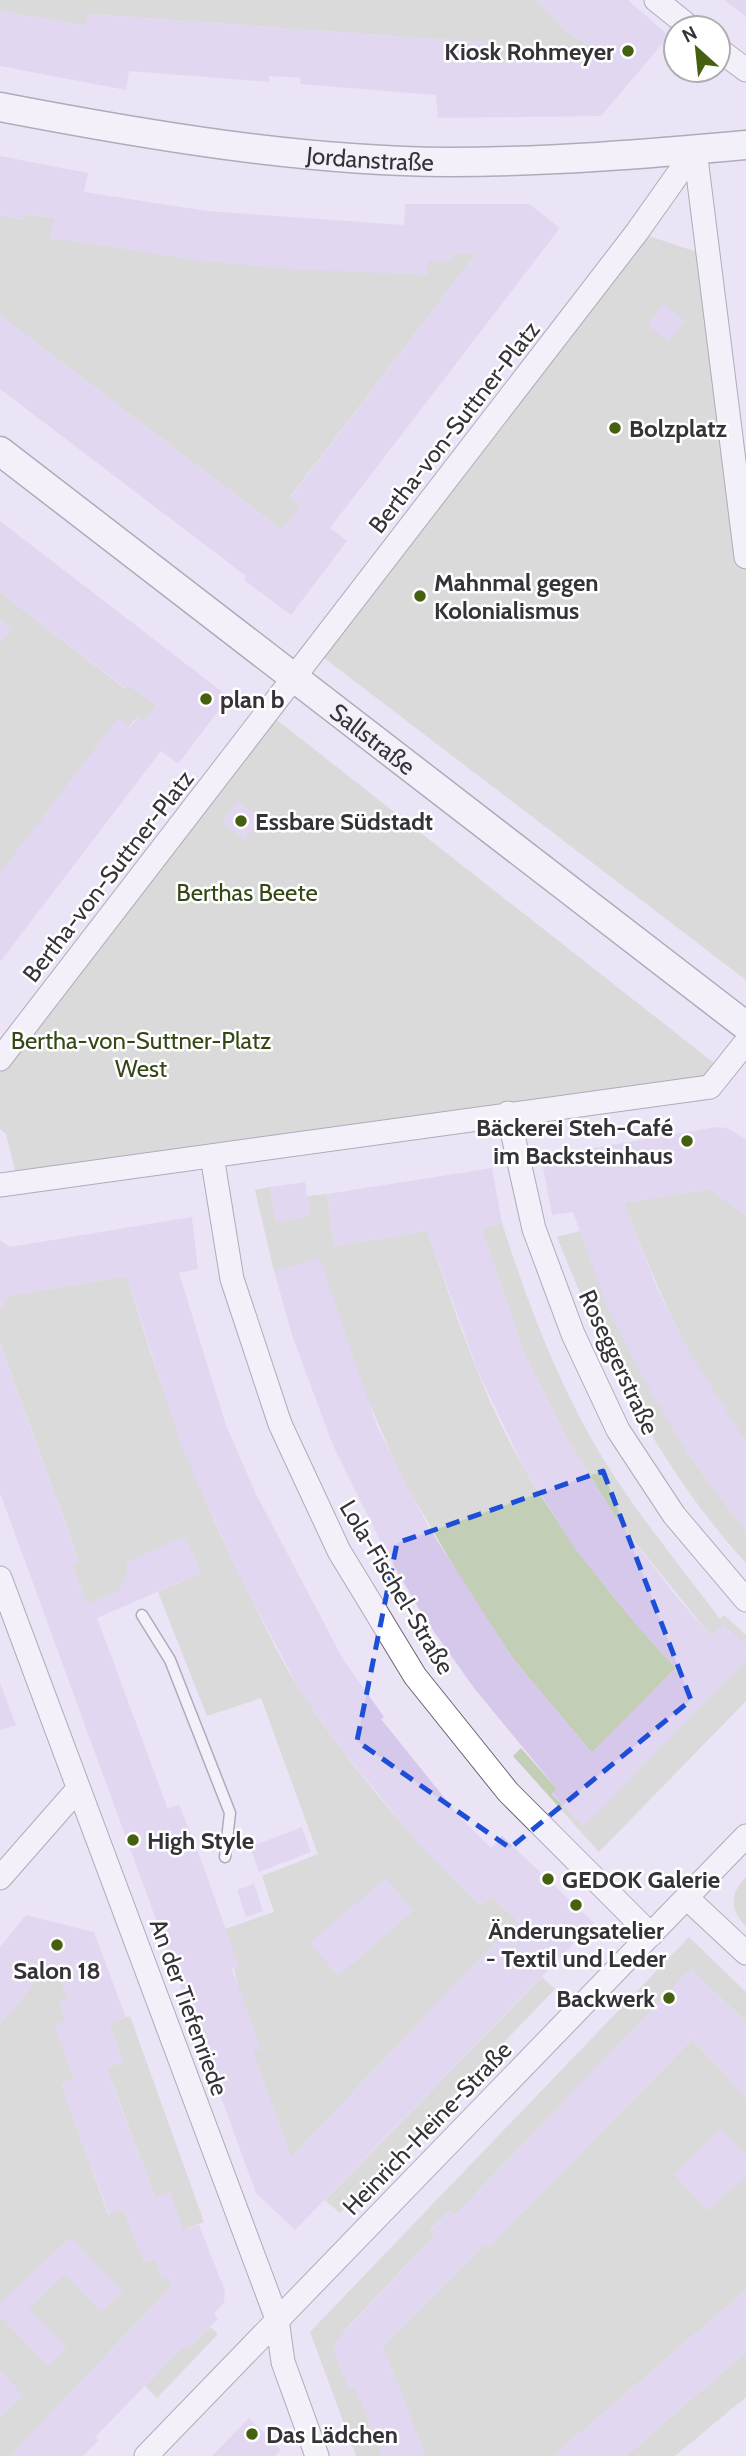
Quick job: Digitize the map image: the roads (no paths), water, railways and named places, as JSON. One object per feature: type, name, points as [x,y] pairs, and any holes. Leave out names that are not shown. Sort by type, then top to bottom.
[{"type":"street","points":[[656,0],[674,14]]},
{"type":"street","name":"Jordanstraße","points":[[0,107],[218,142],[341,156],[446,162],[556,160],[746,145]]},
{"type":"street","points":[[695,150],[742,482],[746,557]]},
{"type":"street","name":"Bertha-von-Suttner-Platz","points":[[0,1059],[637,232],[695,150]]},
{"type":"street","name":"Sallstraße","points":[[0,451],[746,1026]]},
{"type":"street","points":[[0,1185],[710,1087],[746,1042]]},
{"type":"street","name":"Roseggerstraße","points":[[508,1114],[534,1229],[573,1334],[618,1430],[674,1515],[746,1600]]},
{"type":"street","name":"Lola-Fischel-Straße","points":[[212,1156],[232,1279],[280,1424],[339,1551],[415,1676],[508,1792],[651,1935]]},
{"type":"street","name":"An der Tiefenriede","points":[[0,1578],[277,2319],[283,2362],[317,2456]]},
{"type":"street","points":[[0,1878],[78,1788]]},
{"type":"street","name":"Heinrich-Heine-Straße","points":[[146,2456],[746,1836]]},
{"type":"street","points":[[687,1898],[746,1952]]},
{"type":"lane","points":[[142,1615],[170,1660],[230,1813],[225,1857]]},
{"type":"place","name":"Kiosk Rohmeyer","points":[[628,51]]},
{"type":"place","name":"Bolzplatz","points":[[615,428]]},
{"type":"place","name":"Mahnmal gegen Kolonialismus","points":[[420,596]]},
{"type":"place","name":"plan b","points":[[206,699]]},
{"type":"place","name":"Essbare Südstadt","points":[[241,821]]},
{"type":"place","name":"Bäckerei Steh-Café im Backsteinhaus","points":[[687,1141]]},
{"type":"place","name":"High Style","points":[[133,1840]]},
{"type":"place","name":"GEDOK Galerie","points":[[548,1879]]},
{"type":"place","name":"Änderungsatelier - Textil und Leder","points":[[576,1905]]},
{"type":"place","name":"Salon 18","points":[[57,1945]]},
{"type":"place","name":"Backwerk","points":[[669,1998]]},
{"type":"place","name":"Das Lädchen","points":[[252,2434]]},
{"type":"park label","name":"Berthas Beete","points":[[247,892]]},
{"type":"park label","name":"Bertha-von-Suttner-Platz West","points":[[141,1054]]}]
